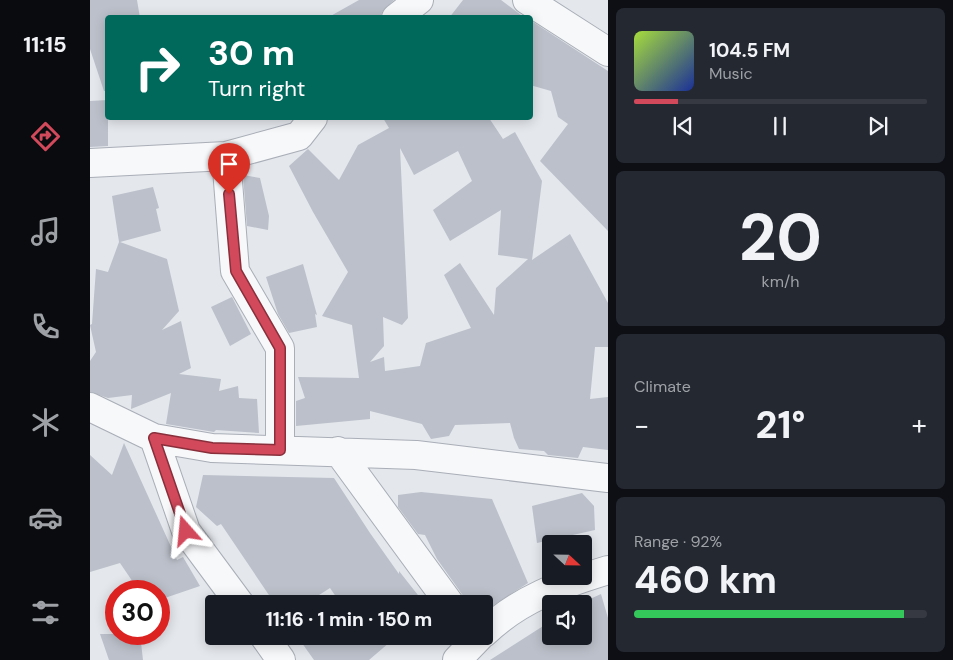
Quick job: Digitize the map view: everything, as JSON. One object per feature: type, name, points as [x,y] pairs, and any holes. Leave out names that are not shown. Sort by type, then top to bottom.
[{"type":"street","points":[[400,15],[419,0]]},
{"type":"street","points":[[527,0],[608,52]]},
{"type":"street","points":[[90,163],[226,156],[299,136],[311,120]]},
{"type":"street","points":[[226,156],[236,271],[280,348],[280,450]]},
{"type":"street","points":[[90,407],[154,438],[212,448],[416,455],[607,485]]},
{"type":"street","points":[[154,438],[186,531],[233,595]]},
{"type":"street","points":[[338,451],[443,595]]},
{"type":"street","points":[[493,623],[529,599],[559,585],[608,570]]},
{"type":"street","points":[[270,645],[281,660]]},
{"type":"building","points":[[90,0],[137,0],[140,15],[105,15],[105,91],[90,49]]},
{"type":"building","points":[[359,0],[394,0],[382,12],[382,15],[332,15]]},
{"type":"building","points":[[463,0],[501,0],[521,15],[451,15]]},
{"type":"building","points":[[533,22],[608,71],[608,231],[540,161],[568,124],[558,117],[551,91],[533,86]]},
{"type":"building","points":[[105,100],[105,120],[108,120],[108,146],[90,147],[90,101]]},
{"type":"building","points":[[384,120],[490,120],[503,139],[515,132],[542,181],[532,260],[570,234],[608,303],[608,347],[595,347],[590,399],[608,397],[608,450],[583,447],[578,458],[548,455],[544,451],[519,449],[510,423],[455,425],[449,436],[431,439],[422,424],[370,411],[370,419],[296,426],[296,401],[305,398],[298,377],[359,378],[352,325],[322,316],[348,272],[289,166],[308,149],[339,180],[358,145],[389,128]],"holes":[[[400,148],[414,175],[458,151],[472,181],[433,210],[450,241],[501,210],[498,255],[528,259],[496,288],[494,315],[460,263],[444,275],[471,328],[426,343],[420,366],[385,371],[384,357],[370,362],[384,346],[383,317],[402,325],[408,318]]]},
{"type":"building","points":[[243,175],[260,178],[269,216],[268,230],[247,226]]},
{"type":"building","points":[[153,187],[159,208],[156,209],[161,231],[120,242],[167,259],[179,311],[162,330],[181,321],[191,368],[179,374],[221,379],[219,391],[238,386],[239,398],[257,399],[259,433],[216,430],[214,432],[166,424],[171,393],[131,409],[132,395],[108,398],[90,392],[90,361],[96,352],[90,325],[92,324],[96,269],[108,272],[119,242],[112,196]]},
{"type":"building","points":[[303,264],[317,315],[315,314],[317,327],[289,333],[278,314],[266,277]]},
{"type":"building","points":[[232,297],[251,334],[230,346],[211,307]]},
{"type":"building","points":[[124,443],[177,560],[183,557],[200,586],[170,596],[170,580],[132,580],[120,563],[90,572],[90,455],[112,475]]},
{"type":"building","points":[[203,475],[334,478],[399,574],[399,571],[418,595],[335,595],[330,588],[319,595],[269,595],[221,524],[217,526],[196,507]]},
{"type":"building","points":[[421,492],[492,499],[528,583],[493,605],[493,595],[463,595],[437,559],[425,535],[418,534],[398,507],[398,495]]},
{"type":"building","points":[[582,493],[594,506],[595,530],[573,535],[542,535],[542,542],[537,543],[532,506]]},
{"type":"building","points":[[601,594],[608,618],[608,660],[490,660],[542,627],[542,645],[592,645],[592,598]]},
{"type":"building","points":[[100,634],[105,634],[105,645],[141,645],[143,660],[109,660]]},
{"type":"building","points":[[303,645],[386,645],[369,660],[314,660]]},
{"type":"route","points":[[186,531],[154,438],[212,448],[280,450],[280,348],[236,271],[229,194]]}]
